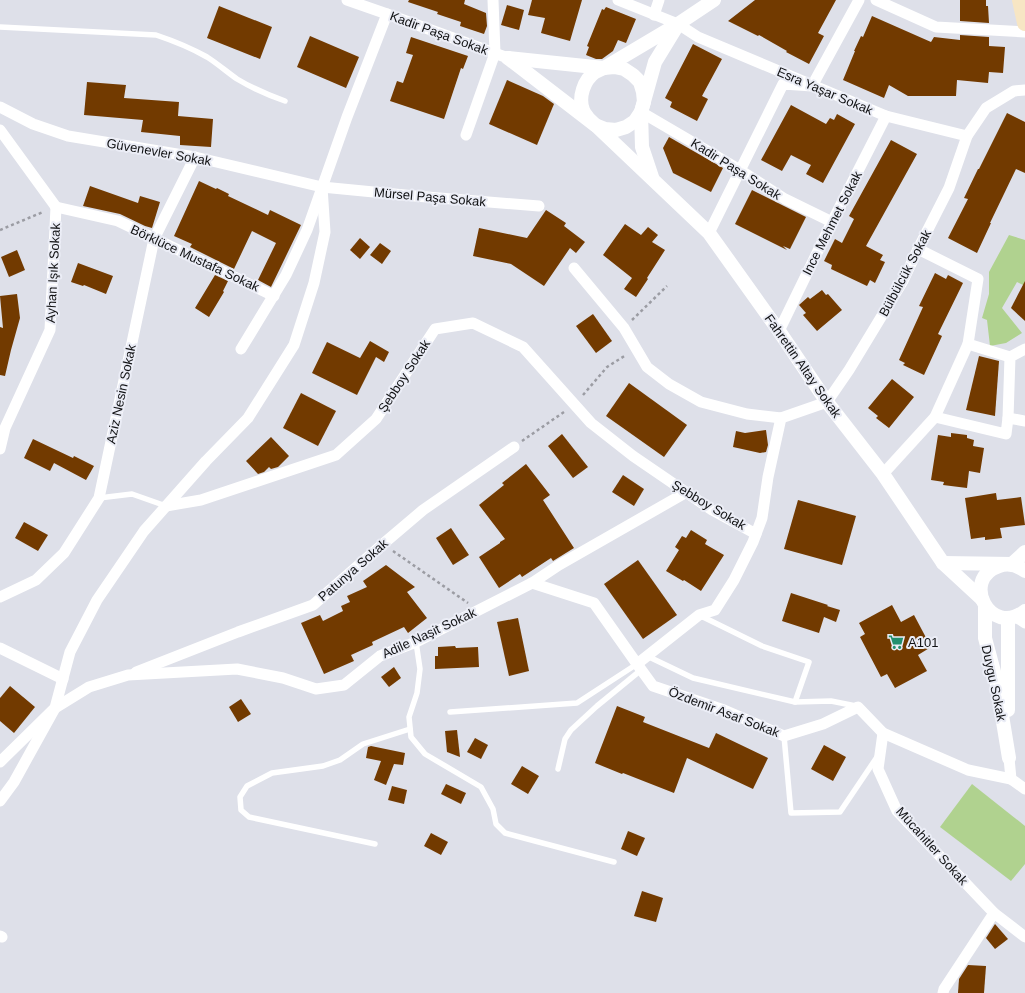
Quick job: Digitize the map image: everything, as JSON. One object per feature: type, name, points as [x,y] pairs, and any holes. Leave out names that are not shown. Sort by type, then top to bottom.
[{"type":"main road","points":[[1020,0],[1025,23]]},
{"type":"street","name":"Kadir Paşa Sokak","points":[[347,0],[502,56],[624,69],[633,74],[640,82],[644,102],[641,112],[740,170],[785,199],[832,222]]},
{"type":"street","points":[[466,135],[502,56],[493,0]]},
{"type":"street","name":"Esra Yaşar Sokak","points":[[618,0],[678,24],[698,37],[886,116],[967,136]]},
{"type":"street","points":[[654,14],[659,0]]},
{"type":"street","points":[[678,24],[656,62],[641,112],[635,121],[626,127],[616,130],[605,129],[595,125],[585,114],[581,99],[587,80],[595,72],[678,24],[714,0]]},
{"type":"street","points":[[708,233],[783,84],[812,86],[859,0]]},
{"type":"street","points":[[876,0],[936,27],[1025,32]]},
{"type":"street","points":[[274,296],[286,275],[307,230],[347,117],[387,14]]},
{"type":"street","name":"Kadir Paşa Sokak","points":[[502,56],[595,125]]},
{"type":"street","points":[[967,136],[986,108],[1014,91],[1025,90]]},
{"type":"street","name":"Güvenevler Sokak","points":[[0,107],[33,124],[68,136],[195,157],[322,187]]},
{"type":"street","points":[[641,112],[642,147],[653,180]]},
{"type":"street","name":"Ince Mehmet Sokak","points":[[779,331],[886,116]]},
{"type":"street","name":"Fahrettin Altay Sokak","points":[[595,125],[708,233],[779,331],[827,402],[883,474],[943,563],[984,603],[992,613],[1000,617],[1019,617]]},
{"type":"street","points":[[0,130],[56,207]]},
{"type":"street","name":"Bülbülcük Sokak","points":[[827,402],[849,370],[903,281],[949,188],[967,136]]},
{"type":"street","name":"Aziz Nesin Sokak","points":[[0,597],[36,580],[64,553],[98,498],[154,239],[195,157]]},
{"type":"street","points":[[0,762],[55,708],[70,652],[97,600],[144,531],[206,461],[248,418],[294,345],[314,283],[325,232],[322,187]]},
{"type":"street","name":"Mürsel Paşa Sokak","points":[[322,187],[539,206]]},
{"type":"street","name":"Börklüce Mustafa Sokak","points":[[56,207],[118,221],[274,296],[241,348]]},
{"type":"street","name":"Ayhan Işık Sokak","points":[[0,449],[5,428],[50,330],[56,207]]},
{"type":"street","points":[[883,474],[935,417],[968,344],[978,279],[918,249]]},
{"type":"street","points":[[574,268],[624,328],[647,367],[669,384],[701,402],[747,414],[781,418],[827,402]]},
{"type":"street","name":"Şebboy Sokak","points":[[166,506],[201,500],[336,454],[376,419],[435,329],[473,323],[524,347],[591,423],[633,456],[712,510],[756,534]]},
{"type":"street","points":[[968,344],[1010,357],[1025,349]]},
{"type":"street","points":[[935,417],[1006,434],[1010,357]]},
{"type":"street","points":[[639,667],[647,656],[699,615],[715,610],[734,580],[762,518],[768,477],[781,418]]},
{"type":"street","points":[[1008,418],[1025,422]]},
{"type":"street","name":"Patunya Sokak","points":[[128,675],[238,632],[313,605],[423,510],[514,447]]},
{"type":"street","name":"Adile Naşit Sokak","points":[[0,801],[14,782],[55,708],[89,687],[128,675],[237,670],[283,678],[316,689],[344,685],[380,656],[416,642],[532,583],[559,565],[686,492]]},
{"type":"street","points":[[1012,564],[1025,552]]},
{"type":"street","points":[[943,563],[1012,564],[1021,567],[1025,571]]},
{"type":"street","name":"Duygu Sokak","points":[[1011,779],[996,679],[985,638],[984,603],[980,590],[982,581],[987,573],[1002,565],[1012,564]]},
{"type":"street","name":"Özdemir Asaf Sokak","points":[[532,583],[594,602],[653,686],[724,710],[784,736],[822,724],[858,707]]},
{"type":"street","name":"Duygu Sokak","points":[[1009,758],[1007,675],[1019,617]]},
{"type":"street","points":[[0,648],[63,679]]},
{"type":"street","points":[[858,707],[883,733],[968,770],[1011,779],[1025,789]]},
{"type":"street","name":"Mücahitler Sokak","points":[[883,733],[878,769],[897,811],[994,913],[1025,937]]},
{"type":"street","points":[[943,993],[951,977],[994,913]]},
{"type":"lane","points":[[0,27],[156,35],[193,50],[252,87],[285,101]]},
{"type":"lane","points":[[98,498],[132,494],[166,506]]},
{"type":"lane","points":[[699,615],[762,646],[809,662],[795,702]]},
{"type":"lane","points":[[416,642],[420,669],[416,693],[409,717],[411,737],[425,754],[481,787],[493,809],[496,824],[505,833],[614,862]]},
{"type":"lane","points":[[647,656],[693,678],[795,702],[831,701],[858,707]]},
{"type":"lane","points":[[450,712],[577,703],[639,667]]},
{"type":"lane","points":[[558,769],[565,739],[571,730],[639,667]]},
{"type":"lane","points":[[375,844],[249,817],[241,810],[240,798],[247,786],[272,773],[323,766],[340,760],[363,744],[410,729]]},
{"type":"lane","points":[[784,736],[791,813],[840,812],[880,753]]},
{"type":"path","points":[[0,230],[56,207]]},
{"type":"path","points":[[624,328],[667,286]]},
{"type":"path","points":[[383,544],[479,610]]},
{"type":"green space","points":[[1009,235],[1025,240],[1025,286],[1017,282],[1002,308],[1022,333],[1006,343],[990,346],[987,320],[982,318],[989,294],[989,272]]},
{"type":"green space","points":[[972,784],[1025,826],[1025,864],[1011,881],[940,827]]},
{"type":"building","points":[[409,0],[465,0],[464,4],[486,13],[487,26],[484,34],[460,26],[461,22],[437,14],[438,12],[408,2]]},
{"type":"building","points":[[532,0],[582,0],[570,41],[541,33],[545,18],[528,15]]},
{"type":"building","points":[[755,0],[836,0],[818,33],[824,36],[809,64],[759,35],[758,36],[728,21]]},
{"type":"building","points":[[960,0],[986,0],[986,6],[988,6],[989,23],[960,21]]},
{"type":"building","points":[[507,5],[524,10],[519,30],[501,25]]},
{"type":"building","points":[[219,6],[272,27],[260,59],[207,38]]},
{"type":"building","points":[[606,7],[636,19],[626,43],[618,40],[613,51],[602,59],[596,59],[586,55],[589,47],[587,46],[602,9],[604,10]]},
{"type":"building","points":[[872,16],[931,42],[934,37],[960,40],[960,35],[989,37],[989,46],[1005,47],[1003,73],[989,72],[988,83],[957,80],[956,96],[908,96],[889,85],[884,98],[843,80],[854,51],[861,36],[863,37]]},
{"type":"building","points":[[310,36],[359,57],[346,88],[297,67]]},
{"type":"building","points":[[411,37],[468,56],[463,69],[461,68],[444,119],[390,101],[397,81],[403,83],[413,55],[406,53]]},
{"type":"building","points":[[693,44],[722,59],[702,96],[708,99],[697,121],[670,107],[672,102],[665,98]]},
{"type":"building","points":[[507,80],[543,96],[554,104],[537,145],[489,124]]},
{"type":"building","points":[[87,82],[126,85],[124,98],[179,102],[178,116],[213,119],[211,147],[180,145],[180,136],[141,132],[143,120],[84,115]]},
{"type":"building","points":[[791,105],[826,124],[830,118],[834,120],[837,114],[855,124],[823,183],[806,174],[811,165],[791,155],[782,171],[761,160]]},
{"type":"building","points":[[1007,113],[1025,122],[1025,173],[1016,169],[977,253],[948,238],[968,199],[964,198]]},
{"type":"building","points":[[669,137],[723,168],[711,192],[673,173],[663,148]]},
{"type":"building","points":[[891,140],[917,154],[866,246],[883,255],[880,260],[885,262],[875,283],[870,280],[867,286],[831,269],[832,265],[824,261],[835,239],[842,243],[854,219],[849,216]]},
{"type":"building","points":[[199,181],[216,189],[217,188],[229,194],[228,196],[268,215],[270,210],[301,225],[271,287],[258,280],[276,243],[252,231],[234,269],[190,247],[192,244],[174,236]]},
{"type":"building","points":[[90,186],[138,203],[140,196],[160,202],[152,228],[120,214],[83,206]]},
{"type":"building","points":[[752,190],[806,217],[790,249],[783,246],[787,250],[735,224]]},
{"type":"building","points":[[546,210],[566,223],[564,226],[585,242],[576,253],[570,248],[544,286],[511,264],[473,256],[479,228],[527,238]]},
{"type":"building","points":[[625,224],[641,235],[648,227],[658,235],[652,242],[665,250],[636,297],[624,289],[632,278],[603,255]]},
{"type":"building","points":[[360,238],[370,247],[360,259],[350,250]]},
{"type":"building","points":[[380,243],[391,251],[382,264],[370,255]]},
{"type":"building","points":[[17,250],[25,270],[9,277],[1,257]]},
{"type":"building","points":[[78,263],[113,276],[106,294],[84,285],[71,282]]},
{"type":"building","points":[[935,273],[946,279],[948,275],[963,283],[938,334],[942,336],[924,375],[903,365],[905,363],[899,360],[923,307],[919,306]]},
{"type":"building","points":[[215,275],[228,281],[223,291],[224,292],[209,317],[195,308]]},
{"type":"building","points":[[1025,281],[1025,321],[1011,308]]},
{"type":"building","points":[[822,290],[826,295],[828,294],[842,310],[817,331],[803,315],[806,313],[799,305],[808,297],[810,299]]},
{"type":"building","points":[[17,294],[20,318],[5,376],[0,375],[0,327],[3,328],[0,296]]},
{"type":"building","points":[[593,314],[612,341],[596,353],[576,326]]},
{"type":"building","points":[[370,341],[389,352],[384,362],[376,357],[357,395],[312,373],[327,342],[360,358]]},
{"type":"building","points":[[979,356],[999,361],[995,416],[966,410]]},
{"type":"building","points":[[892,379],[914,397],[889,428],[876,418],[878,416],[868,408]]},
{"type":"building","points":[[629,383],[687,425],[664,457],[606,416]]},
{"type":"building","points":[[301,393],[336,411],[318,446],[283,428]]},
{"type":"building","points":[[766,430],[768,445],[766,452],[760,453],[733,447],[736,431],[745,433]]},
{"type":"building","points":[[951,433],[967,435],[967,438],[974,440],[973,446],[984,448],[980,473],[969,471],[967,488],[943,485],[944,482],[931,480],[938,435],[951,437]]},
{"type":"building","points":[[562,434],[588,467],[573,478],[548,446]]},
{"type":"building","points":[[271,437],[289,456],[278,467],[271,469],[269,467],[264,472],[258,474],[246,461]]},
{"type":"building","points":[[33,439],[94,466],[86,480],[54,463],[50,471],[24,458]]},
{"type":"building","points":[[526,464],[550,495],[543,500],[574,548],[553,561],[551,558],[522,577],[520,574],[499,588],[479,557],[505,539],[479,505],[504,485],[502,483]]},
{"type":"building","points":[[623,475],[644,489],[634,506],[612,492]]},
{"type":"building","points":[[996,493],[997,500],[1021,497],[1025,525],[1000,528],[1002,538],[985,540],[985,537],[971,539],[965,498]]},
{"type":"building","points":[[798,500],[856,516],[842,565],[784,549]]},
{"type":"building","points":[[24,522],[48,535],[38,551],[15,538]]},
{"type":"building","points":[[451,528],[469,555],[453,565],[436,538]]},
{"type":"building","points":[[691,530],[707,540],[705,544],[724,555],[701,591],[666,571],[679,550],[675,547],[682,536],[686,538]]},
{"type":"building","points":[[638,560],[677,615],[643,639],[604,584]]},
{"type":"building","points":[[386,565],[415,587],[407,592],[427,618],[408,633],[404,627],[372,642],[373,645],[351,655],[354,661],[324,674],[301,623],[320,615],[323,621],[343,611],[341,606],[350,602],[347,596],[367,587],[363,581]]},
{"type":"building","points":[[791,593],[840,610],[836,622],[824,617],[819,633],[782,621]]},
{"type":"building","name":"A101","points":[[892,605],[901,622],[914,615],[931,647],[918,655],[927,671],[895,688],[887,674],[881,677],[860,637],[865,634],[859,623]]},
{"type":"building","points":[[518,618],[529,671],[509,676],[497,622]]},
{"type":"building","points":[[455,646],[456,648],[478,647],[479,667],[435,669],[435,656],[438,656],[438,647]]},
{"type":"building","points":[[394,667],[401,678],[389,687],[381,677]]},
{"type":"building","points":[[10,686],[35,707],[14,733],[0,721],[0,698]]},
{"type":"building","points":[[241,699],[251,714],[238,722],[229,707]]},
{"type":"building","points":[[617,706],[645,717],[643,722],[709,748],[716,733],[768,758],[753,789],[687,758],[674,793],[595,763]]},
{"type":"building","points":[[457,730],[460,757],[447,752],[445,731]]},
{"type":"building","points":[[475,738],[488,745],[481,759],[467,752]]},
{"type":"building","points":[[824,745],[846,757],[833,781],[811,769]]},
{"type":"building","points":[[371,746],[405,753],[403,765],[394,764],[386,785],[374,780],[381,761],[366,758],[368,747]]},
{"type":"building","points":[[522,766],[539,776],[528,794],[511,784]]},
{"type":"building","points":[[446,784],[466,793],[461,804],[441,794]]},
{"type":"building","points":[[392,786],[407,790],[404,804],[388,800]]},
{"type":"building","points":[[628,831],[645,838],[637,856],[621,849]]},
{"type":"building","points":[[431,833],[448,842],[441,855],[424,846]]},
{"type":"building","points":[[642,891],[663,898],[656,922],[634,916]]},
{"type":"building","points":[[995,924],[1008,939],[995,949],[986,938]]},
{"type":"building","points":[[968,965],[986,966],[984,993],[958,993],[959,979]]},
{"type":"place","name":"A101","points":[[896,642]]}]
